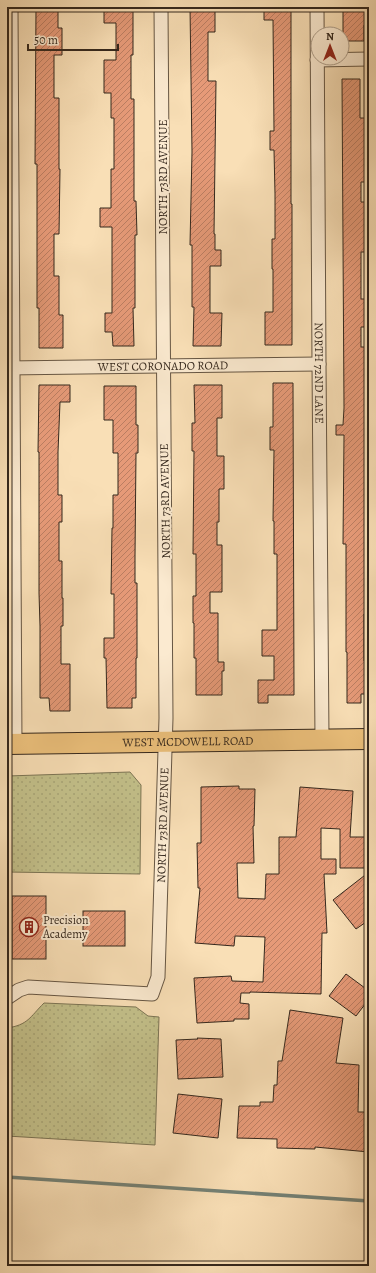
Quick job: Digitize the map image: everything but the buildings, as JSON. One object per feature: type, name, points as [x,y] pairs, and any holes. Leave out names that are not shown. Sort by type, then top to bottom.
[{"type":"main road","name":"WEST MCDOWELL ROAD","points":[[11,744],[369,739]]},
{"type":"street","points":[[11,7],[9,145],[11,744]]},
{"type":"street","name":"NORTH 73RD AVENUE","points":[[7,998],[19,990],[28,987],[152,994],[158,977],[166,741],[162,7]]},
{"type":"street","name":"NORTH 72ND LANE","points":[[317,7],[317,26]]},
{"type":"street","points":[[350,59],[369,59]]},
{"type":"street","name":"NORTH 72ND LANE","points":[[317,66],[318,364],[322,739]]},
{"type":"street","name":"WEST CORONADO ROAD","points":[[10,368],[318,364]]},
{"type":"shaded area","points":[[130,772],[141,785],[140,874],[7,872],[7,776]]},
{"type":"shaded area","points":[[44,1003],[136,1007],[148,1016],[159,1017],[155,1145],[7,1136],[7,1028],[20,1025],[28,1020]]},
{"type":"waterway","points":[[7,1177],[369,1201]]},
{"type":"place","name":"Precision Academy","points":[[29,927]]}]
